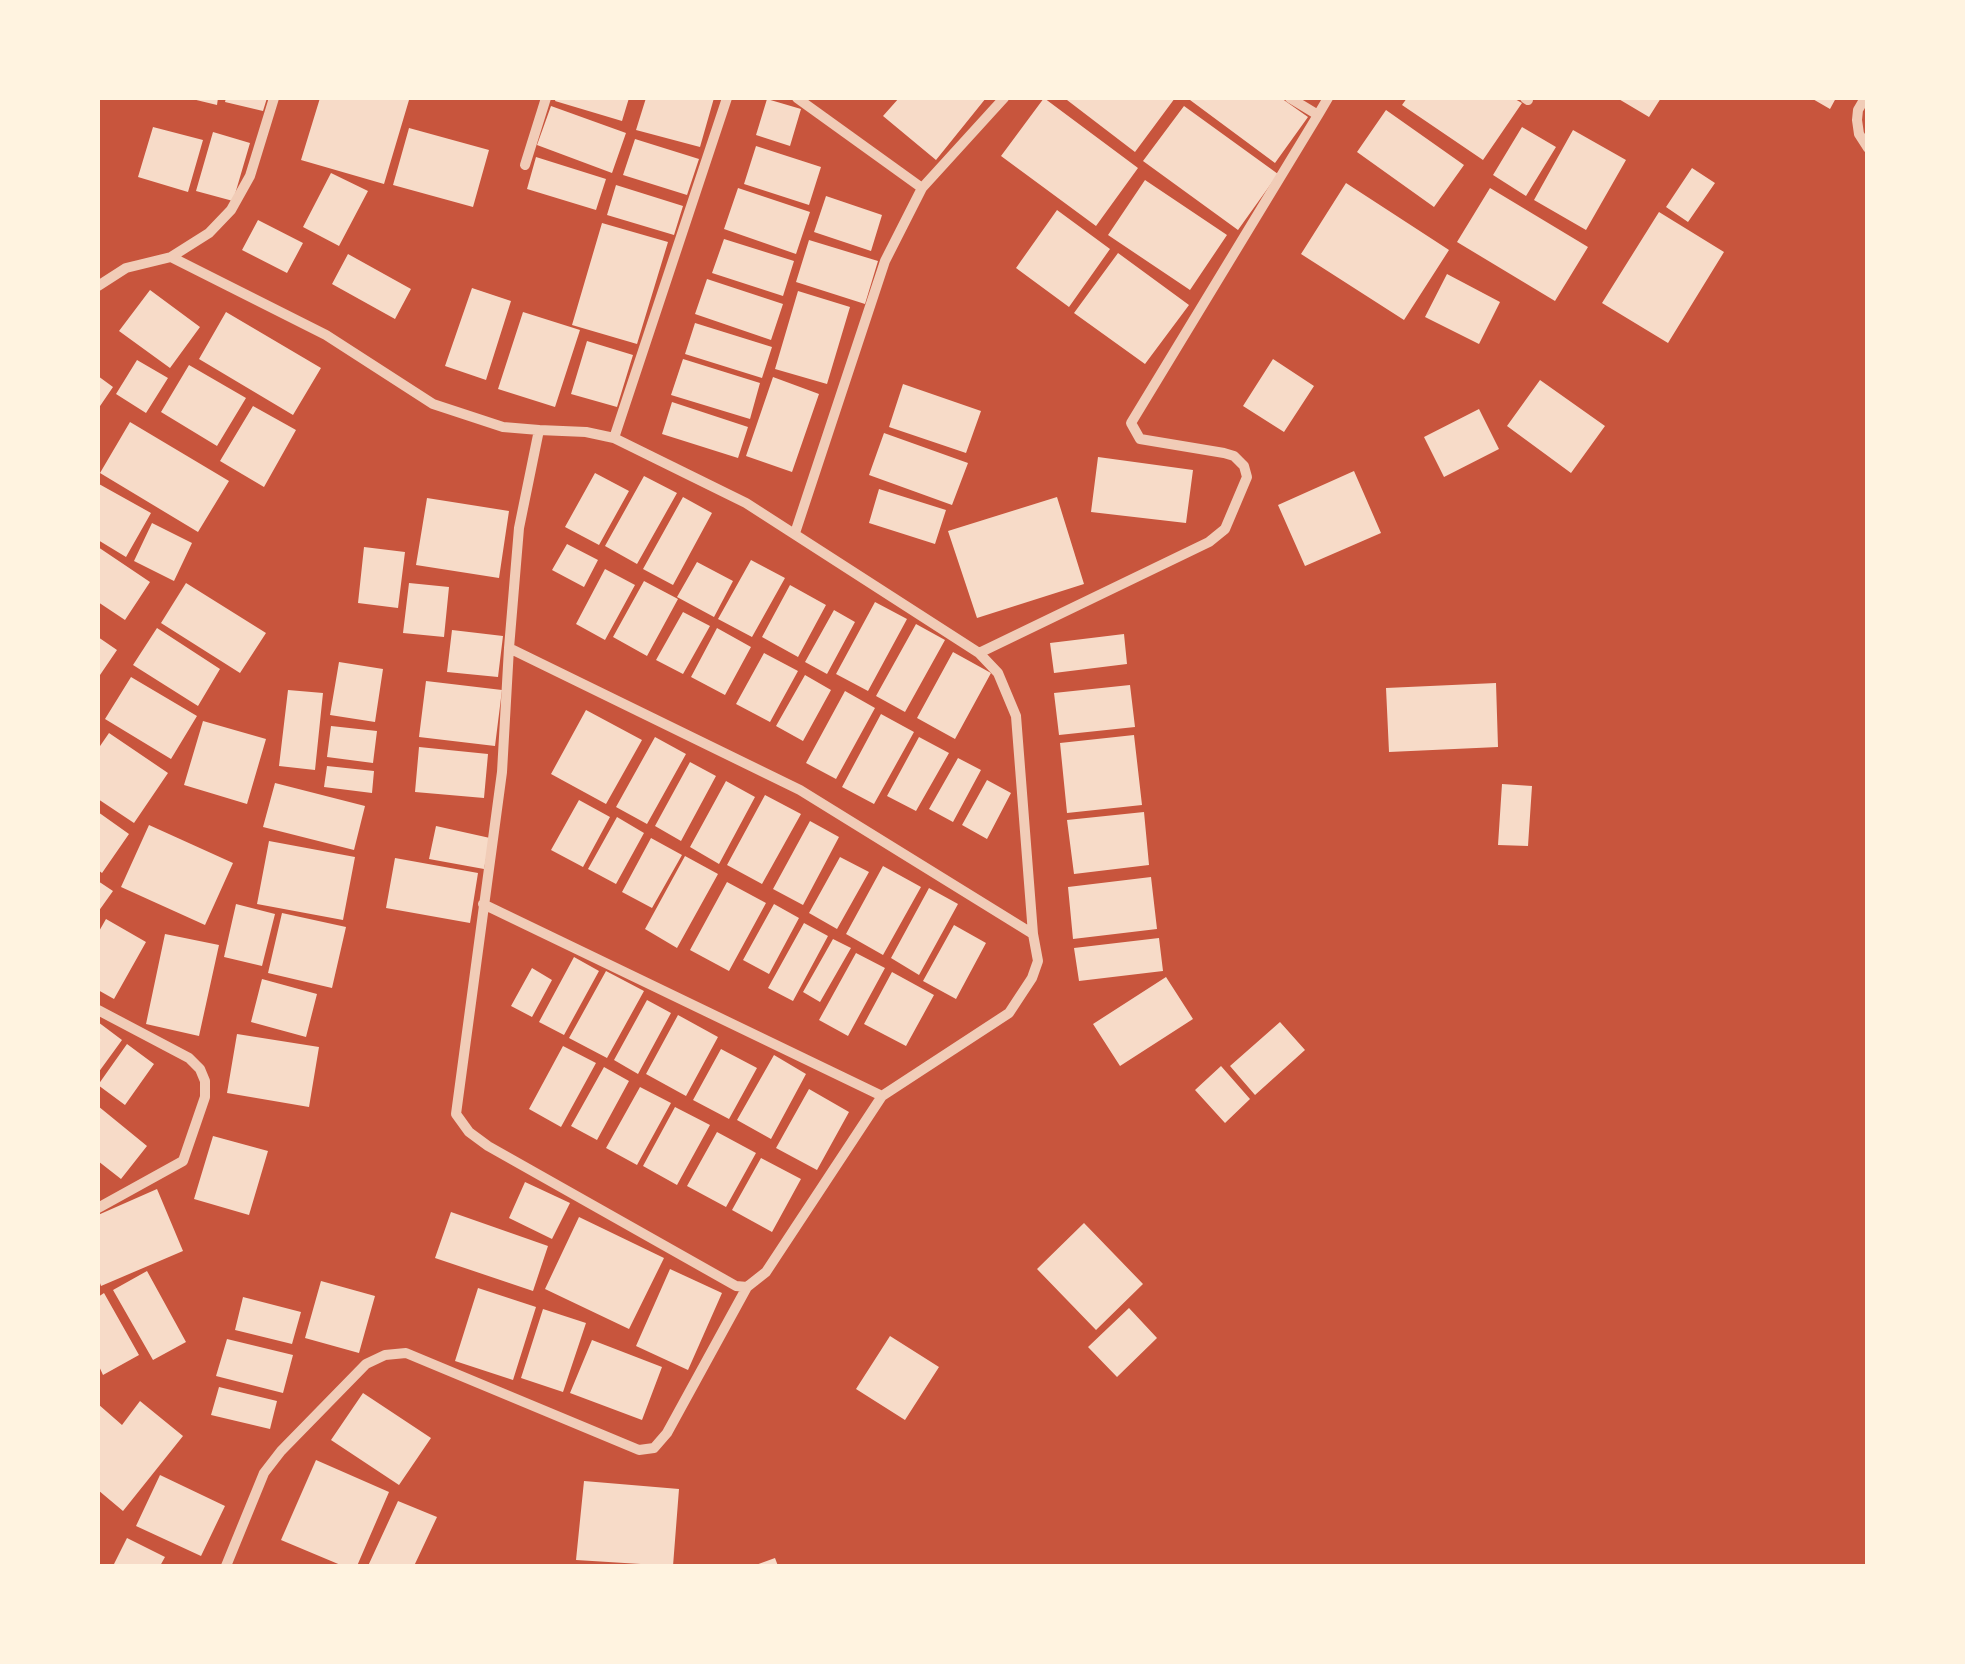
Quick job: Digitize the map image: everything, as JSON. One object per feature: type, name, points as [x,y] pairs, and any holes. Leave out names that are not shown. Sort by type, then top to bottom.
[{"type":"street","points":[[98,286],[126,268],[172,257],[209,233],[231,210],[250,176],[274,98]]},
{"type":"street","points":[[525,165],[546,98]]},
{"type":"street","points":[[614,438],[726,98]]},
{"type":"street","points":[[798,98],[922,188]]},
{"type":"street","points":[[795,534],[886,261],[922,188],[1004,98]]},
{"type":"street","points":[[1290,98],[1318,115]]},
{"type":"street","points":[[979,653],[1210,542],[1225,529],[1246,476],[1244,466],[1234,456],[1140,439],[1131,423],[1328,98]]},
{"type":"street","points":[[1865,98],[1857,120],[1859,134],[1868,148]]},
{"type":"street","points":[[172,257],[326,335],[434,404],[503,427],[586,432],[614,438],[746,503],[979,653],[998,673],[1016,716],[1038,960],[1032,978],[1009,1013],[882,1096],[766,1272],[746,1287],[667,1433],[654,1448],[639,1450],[406,1353],[385,1355],[366,1364],[264,1473],[226,1566]]},
{"type":"street","points":[[539,430],[519,528],[502,772],[456,1114],[469,1132],[488,1146],[736,1286],[746,1287]]},
{"type":"street","points":[[509,648],[800,790],[1033,934]]},
{"type":"street","points":[[483,904],[882,1096]]},
{"type":"street","points":[[98,1010],[189,1058],[200,1069],[205,1082],[204,1097],[183,1161],[98,1208]]},
{"type":"building","points":[[188,98],[218,98],[217,105]]},
{"type":"building","points":[[226,98],[267,98],[263,111],[225,102]]},
{"type":"building","points":[[320,98],[409,100],[384,184],[301,160]]},
{"type":"building","points":[[629,98],[622,121],[555,101]]},
{"type":"building","points":[[646,98],[714,98],[700,147],[636,130]]},
{"type":"building","points":[[899,98],[986,98],[936,160],[883,116]]},
{"type":"building","points":[[1044,98],[1138,168],[1096,226],[1001,156]]},
{"type":"building","points":[[1069,98],[1175,98],[1135,152]]},
{"type":"building","points":[[1192,98],[1281,98],[1308,117],[1275,163]]},
{"type":"building","points":[[1407,98],[1513,98],[1522,103],[1483,160],[1402,105]]},
{"type":"building","points":[[1617,98],[1661,98],[1649,117]]},
{"type":"building","points":[[1811,98],[1836,98],[1830,109]]},
{"type":"building","points":[[767,99],[801,109],[790,146],[756,135]]},
{"type":"building","points":[[551,106],[626,133],[612,173],[537,145]]},
{"type":"building","points":[[1184,106],[1278,174],[1238,230],[1143,161]]},
{"type":"building","points":[[1386,110],[1464,165],[1434,207],[1357,152]]},
{"type":"building","points":[[153,127],[203,140],[188,192],[138,177]]},
{"type":"building","points":[[1522,127],[1556,147],[1526,196],[1493,175]]},
{"type":"building","points":[[409,128],[489,150],[473,207],[393,185]]},
{"type":"building","points":[[1573,130],[1626,160],[1586,230],[1534,200]]},
{"type":"building","points":[[213,132],[250,143],[233,201],[196,191]]},
{"type":"building","points":[[635,139],[699,159],[687,195],[623,175]]},
{"type":"building","points":[[756,146],[821,167],[809,205],[744,184]]},
{"type":"building","points":[[536,157],[606,179],[596,210],[527,189]]},
{"type":"building","points":[[1692,168],[1715,183],[1688,222],[1666,207]]},
{"type":"building","points":[[331,173],[368,191],[339,246],[303,227]]},
{"type":"building","points":[[1145,180],[1227,235],[1190,290],[1108,235]]},
{"type":"building","points":[[1346,183],[1449,250],[1404,320],[1301,254]]},
{"type":"building","points":[[616,185],[683,206],[674,235],[607,215]]},
{"type":"building","points":[[738,188],[810,212],[796,254],[724,229]]},
{"type":"building","points":[[1490,188],[1588,247],[1555,301],[1457,242]]},
{"type":"building","points":[[826,196],[882,215],[871,251],[814,232]]},
{"type":"building","points":[[1057,210],[1110,249],[1069,307],[1016,268]]},
{"type":"building","points":[[1659,212],[1724,252],[1668,343],[1602,303]]},
{"type":"building","points":[[258,220],[303,243],[287,273],[242,250]]},
{"type":"building","points":[[602,223],[668,242],[637,344],[572,325]]},
{"type":"building","points":[[724,239],[794,261],[783,296],[712,273]]},
{"type":"building","points":[[809,240],[878,261],[865,304],[796,282]]},
{"type":"building","points":[[1118,253],[1189,305],[1145,364],[1074,313]]},
{"type":"building","points":[[348,254],[411,289],[395,319],[332,284]]},
{"type":"building","points":[[1447,274],[1500,302],[1479,344],[1425,317]]},
{"type":"building","points":[[707,279],[783,304],[771,340],[695,314]]},
{"type":"building","points":[[472,288],[511,301],[486,380],[445,366]]},
{"type":"building","points":[[150,290],[200,327],[170,368],[119,331]]},
{"type":"building","points":[[798,291],[850,307],[827,384],[775,369]]},
{"type":"building","points":[[226,312],[321,368],[293,415],[199,359]]},
{"type":"building","points":[[523,312],[580,330],[555,407],[498,389]]},
{"type":"building","points":[[695,323],[772,347],[762,378],[685,354]]},
{"type":"building","points":[[587,341],[633,355],[617,407],[571,394]]},
{"type":"building","points":[[683,359],[760,383],[750,419],[671,395]]},
{"type":"building","points":[[1273,359],[1314,386],[1284,432],[1243,406]]},
{"type":"building","points":[[137,360],[168,378],[146,413],[116,394]]},
{"type":"building","points":[[189,365],[246,398],[217,446],[161,412]]},
{"type":"building","points":[[98,376],[113,387],[98,409]]},
{"type":"building","points":[[773,377],[819,394],[792,472],[746,456]]},
{"type":"building","points":[[1540,380],[1605,426],[1571,473],[1507,426]]},
{"type":"building","points":[[903,384],[981,411],[966,453],[889,427]]},
{"type":"building","points":[[672,402],[748,427],[738,458],[662,434]]},
{"type":"building","points":[[253,406],[296,430],[264,487],[220,461]]},
{"type":"building","points":[[1479,409],[1499,449],[1444,477],[1424,437]]},
{"type":"building","points":[[130,422],[229,481],[198,532],[100,473]]},
{"type":"building","points":[[884,433],[968,463],[952,505],[869,475]]},
{"type":"building","points":[[1098,457],[1193,470],[1186,523],[1091,512]]},
{"type":"building","points":[[1354,471],[1381,533],[1305,566],[1278,505]]},
{"type":"building","points":[[595,473],[629,491],[599,545],[565,527]]},
{"type":"building","points":[[644,476],[677,493],[637,564],[605,546]]},
{"type":"building","points":[[99,484],[151,513],[126,557],[98,540]]},
{"type":"building","points":[[879,489],[946,510],[935,544],[869,523]]},
{"type":"building","points":[[683,497],[712,513],[673,585],[643,569]]},
{"type":"building","points":[[1057,497],[1084,584],[977,618],[948,531]]},
{"type":"building","points":[[427,498],[509,511],[499,578],[416,565]]},
{"type":"building","points":[[152,523],[192,543],[174,581],[134,561]]},
{"type":"building","points":[[567,544],[598,560],[584,587],[552,570]]},
{"type":"building","points":[[98,547],[150,582],[125,620],[98,602]]},
{"type":"building","points":[[364,547],[405,552],[398,608],[358,603]]},
{"type":"building","points":[[751,560],[785,578],[752,637],[718,619]]},
{"type":"building","points":[[697,562],[733,581],[714,617],[677,597]]},
{"type":"building","points":[[605,569],[635,585],[605,640],[576,624]]},
{"type":"building","points":[[644,581],[678,599],[647,656],[613,637]]},
{"type":"building","points":[[186,583],[266,633],[240,673],[161,623]]},
{"type":"building","points":[[409,583],[449,587],[444,637],[403,633]]},
{"type":"building","points":[[790,585],[826,605],[798,657],[762,637]]},
{"type":"building","points":[[875,602],[907,619],[868,691],[836,674]]},
{"type":"building","points":[[834,610],[855,622],[827,674],[805,662]]},
{"type":"building","points":[[683,612],[710,626],[683,674],[656,660]]},
{"type":"building","points":[[916,624],[945,640],[905,712],[876,696]]},
{"type":"building","points":[[157,628],[220,669],[198,706],[133,665]]},
{"type":"building","points":[[717,628],[751,647],[725,695],[691,677]]},
{"type":"building","points":[[452,630],[503,636],[498,677],[447,672]]},
{"type":"building","points":[[1124,634],[1127,664],[1054,673],[1050,643]]},
{"type":"building","points":[[98,637],[117,650],[100,675],[98,673]]},
{"type":"building","points":[[953,652],[991,673],[955,739],[917,718]]},
{"type":"building","points":[[764,653],[798,671],[770,722],[736,704]]},
{"type":"building","points":[[339,662],[383,669],[375,722],[330,715]]},
{"type":"building","points":[[805,675],[831,690],[803,741],[776,726]]},
{"type":"building","points":[[131,677],[197,716],[171,759],[105,719]]},
{"type":"building","points":[[426,681],[502,690],[495,746],[419,737]]},
{"type":"building","points":[[1496,683],[1498,747],[1389,752],[1386,688]]},
{"type":"building","points":[[1130,685],[1135,727],[1059,735],[1054,693]]},
{"type":"building","points":[[288,690],[323,693],[315,770],[279,766]]},
{"type":"building","points":[[845,691],[875,708],[836,779],[806,763]]},
{"type":"building","points":[[586,710],[642,740],[606,804],[551,774]]},
{"type":"building","points":[[881,714],[914,732],[874,804],[842,787]]},
{"type":"building","points":[[203,721],[266,739],[247,804],[184,785]]},
{"type":"building","points":[[331,726],[377,731],[373,763],[327,757]]},
{"type":"building","points":[[109,733],[168,773],[134,823],[98,799],[98,749]]},
{"type":"building","points":[[1134,735],[1142,805],[1067,813],[1060,743]]},
{"type":"building","points":[[655,737],[686,754],[647,824],[616,807]]},
{"type":"building","points":[[919,737],[949,753],[916,811],[887,796]]},
{"type":"building","points":[[419,747],[488,754],[484,798],[415,792]]},
{"type":"building","points":[[958,758],[981,770],[953,822],[929,809]]},
{"type":"building","points":[[690,762],[716,776],[681,841],[655,826]]},
{"type":"building","points":[[327,766],[374,771],[372,793],[324,787]]},
{"type":"building","points":[[987,780],[1011,793],[987,839],[962,825]]},
{"type":"building","points":[[726,781],[755,797],[719,864],[690,847]]},
{"type":"building","points":[[275,783],[365,806],[354,850],[263,827]]},
{"type":"building","points":[[1502,784],[1532,786],[1528,846],[1498,845]]},
{"type":"building","points":[[765,795],[801,814],[762,884],[727,865]]},
{"type":"building","points":[[579,800],[610,817],[583,867],[551,850]]},
{"type":"building","points":[[98,812],[129,834],[102,873],[98,870]]},
{"type":"building","points":[[1144,812],[1149,865],[1074,874],[1067,820]]},
{"type":"building","points":[[617,817],[644,833],[616,884],[588,869]]},
{"type":"building","points":[[810,821],[839,837],[803,905],[773,889]]},
{"type":"building","points":[[149,825],[233,863],[205,925],[121,887]]},
{"type":"building","points":[[436,826],[490,838],[484,869],[429,859]]},
{"type":"building","points":[[651,838],[682,855],[652,908],[622,892]]},
{"type":"building","points":[[269,841],[355,857],[343,920],[257,904]]},
{"type":"building","points":[[685,856],[718,874],[677,948],[645,929]]},
{"type":"building","points":[[840,857],[869,872],[837,929],[809,913]]},
{"type":"building","points":[[395,858],[478,873],[470,923],[386,908]]},
{"type":"building","points":[[883,866],[921,887],[883,955],[846,934]]},
{"type":"building","points":[[1151,877],[1157,929],[1073,939],[1068,887]]},
{"type":"building","points":[[98,881],[113,891],[98,912]]},
{"type":"building","points":[[727,882],[766,903],[729,971],[690,950]]},
{"type":"building","points":[[929,888],[958,904],[919,975],[891,958]]},
{"type":"building","points":[[236,904],[275,914],[262,966],[224,957]]},
{"type":"building","points":[[774,904],[799,918],[769,974],[743,960]]},
{"type":"building","points":[[282,913],[346,927],[332,988],[268,973]]},
{"type":"building","points":[[106,919],[146,942],[114,999],[98,990],[98,933]]},
{"type":"building","points":[[804,923],[828,936],[793,1001],[768,988]]},
{"type":"building","points":[[954,925],[986,943],[956,999],[923,981]]},
{"type":"building","points":[[165,934],[219,945],[199,1036],[146,1024]]},
{"type":"building","points":[[1159,938],[1163,971],[1079,981],[1074,948]]},
{"type":"building","points":[[833,939],[851,948],[820,1002],[803,992]]},
{"type":"building","points":[[856,953],[885,968],[848,1036],[819,1020]]},
{"type":"building","points":[[574,957],[599,971],[564,1035],[539,1022]]},
{"type":"building","points":[[532,968],[552,980],[532,1017],[511,1006]]},
{"type":"building","points":[[606,971],[644,991],[607,1058],[569,1038]]},
{"type":"building","points":[[892,972],[934,995],[906,1046],[864,1024]]},
{"type":"building","points":[[1166,977],[1193,1019],[1120,1066],[1093,1024]]},
{"type":"building","points":[[262,979],[317,994],[306,1037],[251,1022]]},
{"type":"building","points":[[647,1000],[671,1013],[638,1074],[614,1060]]},
{"type":"building","points":[[678,1015],[718,1037],[686,1096],[646,1074]]},
{"type":"building","points":[[98,1022],[122,1040],[98,1073]]},
{"type":"building","points":[[1280,1022],[1305,1050],[1255,1095],[1230,1066]]},
{"type":"building","points":[[237,1034],[319,1047],[309,1107],[227,1093]]},
{"type":"building","points":[[127,1044],[154,1064],[125,1105],[98,1085]]},
{"type":"building","points":[[563,1046],[596,1063],[561,1127],[529,1109]]},
{"type":"building","points":[[721,1049],[757,1068],[729,1119],[693,1100]]},
{"type":"building","points":[[774,1055],[806,1074],[771,1139],[737,1120]]},
{"type":"building","points":[[1221,1066],[1250,1099],[1225,1123],[1195,1090]]},
{"type":"building","points":[[604,1067],[629,1081],[597,1140],[571,1126]]},
{"type":"building","points":[[640,1087],[671,1103],[637,1165],[606,1148]]},
{"type":"building","points":[[809,1089],[849,1112],[817,1170],[776,1148]]},
{"type":"building","points":[[98,1106],[147,1146],[121,1179],[98,1161]]},
{"type":"building","points":[[675,1107],[710,1125],[677,1185],[643,1166]]},
{"type":"building","points":[[717,1132],[756,1153],[726,1207],[687,1186]]},
{"type":"building","points":[[213,1136],[268,1151],[249,1215],[194,1199]]},
{"type":"building","points":[[761,1158],[801,1179],[772,1232],[732,1210]]},
{"type":"building","points":[[525,1182],[570,1203],[552,1239],[509,1218]]},
{"type":"building","points":[[157,1189],[183,1251],[101,1286],[98,1215]]},
{"type":"building","points":[[451,1212],[548,1246],[533,1291],[435,1258]]},
{"type":"building","points":[[579,1217],[664,1258],[629,1329],[545,1289]]},
{"type":"building","points":[[1084,1223],[1143,1284],[1096,1330],[1037,1269]]},
{"type":"building","points":[[670,1269],[722,1293],[688,1370],[636,1346]]},
{"type":"building","points":[[147,1271],[186,1342],[153,1360],[113,1290]]},
{"type":"building","points":[[321,1281],[375,1296],[359,1353],[305,1338]]},
{"type":"building","points":[[478,1288],[536,1307],[513,1380],[455,1361]]},
{"type":"building","points":[[104,1293],[139,1355],[103,1375],[98,1364],[98,1297]]},
{"type":"building","points":[[243,1297],[301,1312],[292,1344],[235,1330]]},
{"type":"building","points":[[1129,1308],[1157,1338],[1117,1377],[1088,1347]]},
{"type":"building","points":[[543,1309],[586,1323],[563,1392],[521,1378]]},
{"type":"building","points":[[890,1336],[939,1367],[905,1420],[856,1389]]},
{"type":"building","points":[[227,1339],[293,1355],[283,1393],[216,1376]]},
{"type":"building","points":[[592,1340],[662,1367],[642,1420],[570,1393]]},
{"type":"building","points":[[219,1387],[277,1401],[270,1429],[211,1415]]},
{"type":"building","points":[[363,1393],[431,1438],[399,1485],[331,1440]]},
{"type":"building","points":[[140,1401],[183,1436],[123,1511],[98,1490],[98,1404],[122,1425]]},
{"type":"building","points":[[316,1460],[389,1492],[357,1566],[343,1566],[281,1540]]},
{"type":"building","points":[[160,1475],[225,1506],[201,1556],[136,1526]]},
{"type":"building","points":[[584,1481],[679,1489],[673,1566],[576,1560]]},
{"type":"building","points":[[398,1501],[437,1517],[414,1566],[368,1566]]},
{"type":"building","points":[[127,1538],[165,1557],[160,1566],[113,1566]]},
{"type":"building","points":[[775,1558],[778,1566],[753,1566]]}]
